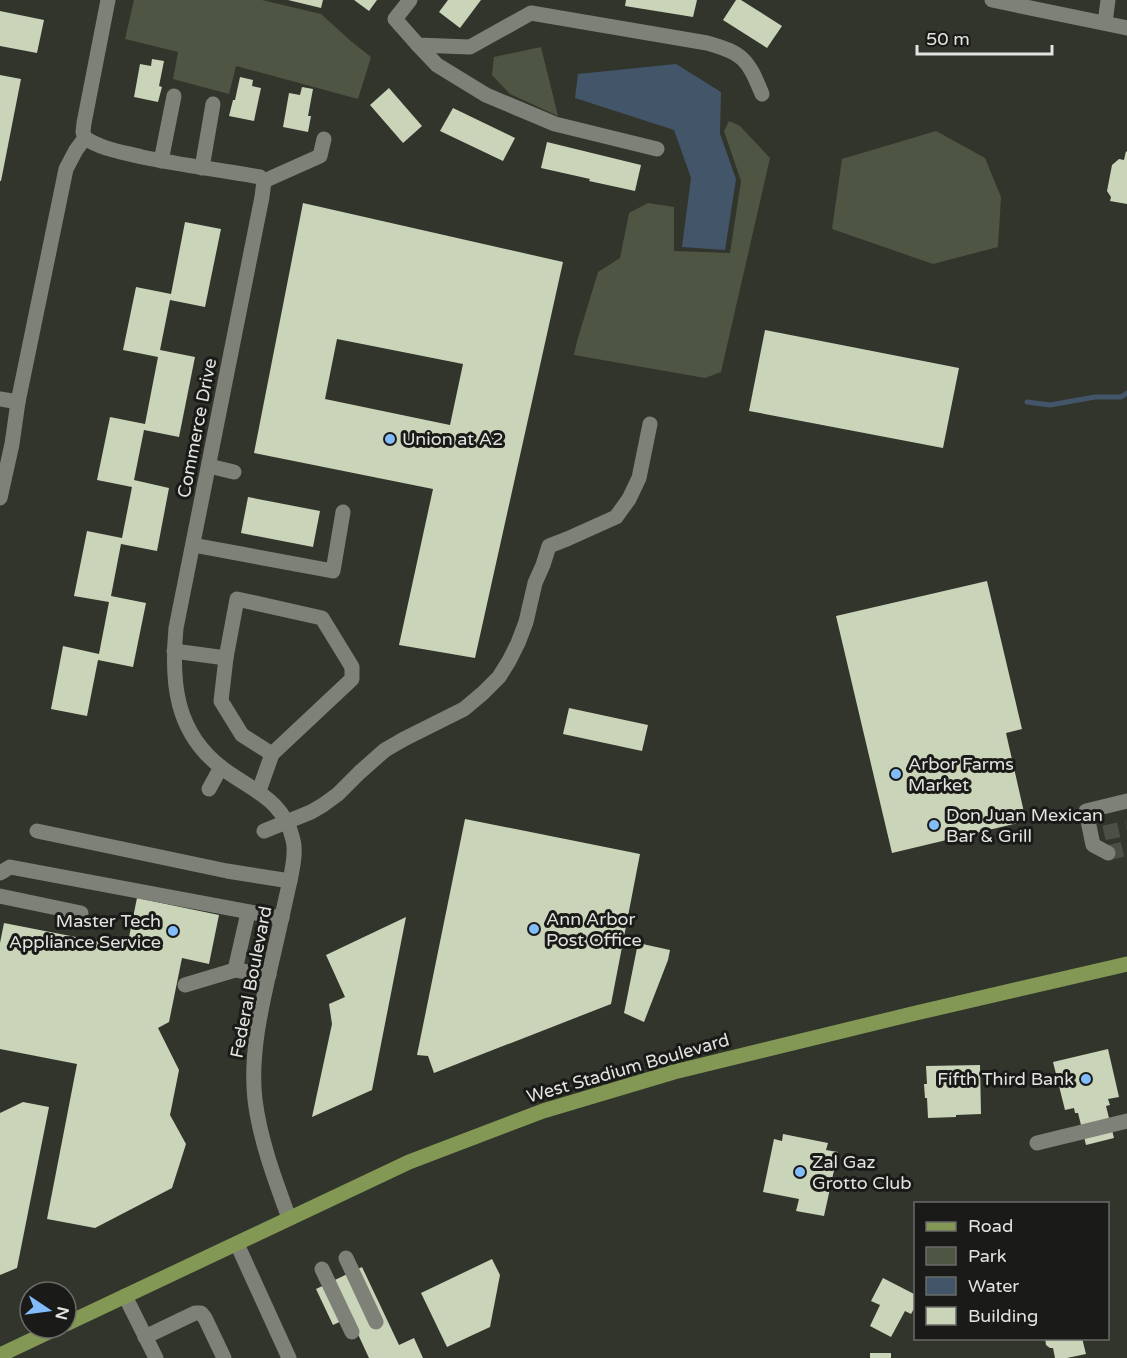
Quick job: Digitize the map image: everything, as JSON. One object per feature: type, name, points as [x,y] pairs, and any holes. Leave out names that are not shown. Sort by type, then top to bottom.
[{"type":"main road","name":"West Stadium Boulevard","points":[[78,1318],[409,1162],[543,1111],[674,1072],[1127,964]]},
{"type":"main road","points":[[0,1355],[32,1340]]},
{"type":"street","points":[[108,0],[82,132],[85,138],[97,145],[161,161],[260,177],[264,181],[320,156],[324,139]]},
{"type":"street","points":[[410,0],[395,19],[437,65],[486,95],[555,124],[657,149]]},
{"type":"street","points":[[992,0],[1127,28]]},
{"type":"street","points":[[1105,23],[1108,0]]},
{"type":"street","points":[[418,45],[470,47],[531,13],[728,48],[743,58],[753,71],[762,94]]},
{"type":"street","points":[[161,161],[174,96]]},
{"type":"street","points":[[202,168],[213,104]]},
{"type":"street","points":[[0,498],[66,169],[85,138]]},
{"type":"street","name":"Commerce Drive","points":[[264,181],[176,628],[174,673],[176,692],[188,728],[202,749],[221,767],[259,791],[274,804],[286,822]]},
{"type":"street","points":[[0,399],[18,402]]},
{"type":"street","points":[[264,831],[323,805],[385,750],[464,709],[483,693],[504,669],[518,644],[526,622],[535,583],[549,546],[616,517],[629,499],[639,478],[650,424]]},
{"type":"street","points":[[209,466],[234,472]]},
{"type":"street","points":[[193,545],[333,571],[343,512]]},
{"type":"street","points":[[259,791],[272,754],[352,679],[352,667],[322,618],[237,598],[221,701],[242,735],[272,754]]},
{"type":"street","points":[[174,651],[226,658]]},
{"type":"street","points":[[209,789],[221,767]]},
{"type":"street","points":[[1103,843],[1086,811],[1127,801]]},
{"type":"street","name":"Federal Boulevard","points":[[286,822],[294,841],[294,856],[255,1050],[254,1098],[260,1131],[289,1218]]},
{"type":"street","points":[[36,831],[226,871],[290,881]]},
{"type":"street","points":[[0,873],[10,867],[282,918]]},
{"type":"street","points":[[0,896],[81,914]]},
{"type":"street","points":[[235,970],[248,913]]},
{"type":"street","points":[[185,985],[235,970],[269,975]]},
{"type":"street","points":[[1037,1143],[1127,1121]]},
{"type":"street","points":[[237,1244],[289,1358]]},
{"type":"street","points":[[346,1258],[375,1322]]},
{"type":"street","points":[[322,1269],[352,1332]]},
{"type":"street","points":[[126,1296],[156,1358]]},
{"type":"street","points":[[145,1337],[195,1313],[201,1313],[224,1358]]},
{"type":"green space","points":[[134,0],[262,0],[321,14],[371,57],[358,99],[236,66],[229,94],[173,79],[178,52],[125,39]]},
{"type":"green space","points":[[541,47],[558,116],[510,94],[492,75],[494,57]]},
{"type":"green space","points":[[729,121],[740,126],[770,158],[721,372],[705,378],[574,355],[598,272],[620,258],[629,213],[648,203],[674,207],[674,251],[730,253],[741,181],[724,131]]},
{"type":"green space","points":[[936,131],[985,158],[1001,197],[998,247],[933,264],[832,229],[842,159]]},
{"type":"water","points":[[676,64],[721,92],[720,134],[736,179],[725,250],[682,247],[691,178],[674,130],[575,98],[578,74]]},
{"type":"building","points":[[288,0],[323,0],[321,8]]},
{"type":"building","points":[[354,0],[377,0],[369,11]]},
{"type":"building","points":[[448,0],[481,0],[460,28],[439,12]]},
{"type":"building","points":[[626,0],[697,0],[693,17],[625,6]]},
{"type":"building","points":[[736,0],[741,0],[782,26],[767,48],[723,20]]},
{"type":"building","points":[[0,11],[44,20],[37,53],[0,46]]},
{"type":"building","points":[[152,59],[164,61],[158,102],[134,97],[140,64],[151,66]]},
{"type":"building","points":[[0,75],[21,79],[1,181],[0,181]]},
{"type":"building","points":[[240,77],[253,80],[252,86],[261,88],[254,121],[229,116]]},
{"type":"building","points":[[302,87],[313,89],[308,116],[311,116],[308,132],[283,127],[289,93],[300,95]]},
{"type":"building","points":[[389,88],[422,126],[403,143],[370,105]]},
{"type":"building","points":[[453,108],[515,138],[503,161],[440,131]]},
{"type":"building","points":[[547,142],[641,165],[635,191],[541,168]]},
{"type":"building","points":[[1126,151],[1127,204],[1110,201],[1111,197],[1107,191],[1112,165],[1119,159],[1124,160]]},
{"type":"building","name":"Union at A2","points":[[303,203],[563,262],[475,658],[399,645],[433,489],[254,453]],"holes":[[[337,339],[463,364],[450,425],[325,399]]]},
{"type":"building","points":[[185,222],[221,229],[205,307],[170,300],[160,350],[195,357],[179,437],[144,430],[134,480],[169,488],[157,551],[121,544],[111,596],[146,603],[133,667],[98,660],[87,716],[51,709],[63,646],[99,654],[109,602],[74,596],[87,531],[122,538],[132,487],[97,480],[110,417],[145,424],[158,357],[123,350],[136,287],[171,294]]},
{"type":"building","points":[[765,330],[959,368],[943,448],[749,411]]},
{"type":"building","points":[[248,497],[320,511],[313,547],[241,533]]},
{"type":"building","points":[[987,581],[1022,729],[1006,733],[1026,821],[892,853],[836,616]]},
{"type":"building","points":[[569,708],[648,725],[642,751],[563,734]]},
{"type":"building","name":"Ann Arbor Post Office","points":[[465,819],[640,854],[611,1004],[434,1073],[428,1056],[417,1055]]},
{"type":"building","points":[[137,898],[219,915],[209,964],[182,958],[169,1022],[158,1028],[179,1070],[170,1115],[186,1144],[172,1188],[95,1228],[47,1219],[77,1064],[0,1049],[0,943],[4,923],[127,947]]},
{"type":"building","points":[[406,917],[372,1090],[312,1117],[332,1024],[329,1004],[345,997],[326,955]]},
{"type":"building","points":[[638,943],[670,950],[644,1022],[624,1013]]},
{"type":"building","name":"Fifth Third Bank","points":[[1108,1049],[1119,1097],[1108,1099],[1110,1105],[1106,1106],[1114,1138],[1086,1145],[1078,1113],[1075,1113],[1074,1108],[1065,1110],[1053,1062]]},
{"type":"building","points":[[980,1065],[981,1114],[928,1118],[924,1084],[927,1084],[926,1066]]},
{"type":"building","points":[[23,1102],[49,1107],[17,1268],[0,1275],[0,1113]]},
{"type":"building","name":"Zal Gaz Grotto Club","points":[[783,1134],[828,1143],[826,1150],[838,1152],[824,1216],[796,1211],[799,1199],[763,1192],[774,1139],[782,1141]]},
{"type":"building","points":[[492,1259],[500,1275],[490,1327],[447,1347],[421,1293]]},
{"type":"building","points":[[362,1267],[399,1345],[414,1338],[423,1358],[369,1358],[350,1317],[333,1325],[316,1289]]},
{"type":"building","points":[[883,1278],[914,1294],[914,1309],[911,1314],[905,1311],[891,1337],[870,1326],[880,1305],[871,1301]]},
{"type":"building","points":[[1045,1340],[1082,1340],[1086,1354],[1055,1358],[1053,1348],[1046,1345]]},
{"type":"building","points":[[870,1353],[891,1353],[891,1358],[870,1358]]},
{"type":"waterway","points":[[1027,402],[1050,405],[1095,397],[1121,397],[1127,393]]},
{"type":"tunnel","points":[[1104,833],[1127,828]]},
{"type":"tunnel","points":[[1108,853],[1127,848]]},
{"type":"place","name":"Union at A2","points":[[390,439]]},
{"type":"place","name":"Arbor Farms Market","points":[[896,774]]},
{"type":"place","name":"Don Juan Mexican Bar & Grill","points":[[934,825]]},
{"type":"place","name":"Ann Arbor Post Office","points":[[534,929]]},
{"type":"place","name":"Master Tech Appliance Service","points":[[173,931]]},
{"type":"place","name":"Fifth Third Bank","points":[[1086,1079]]},
{"type":"place","name":"Zal Gaz Grotto Club","points":[[800,1172]]}]
